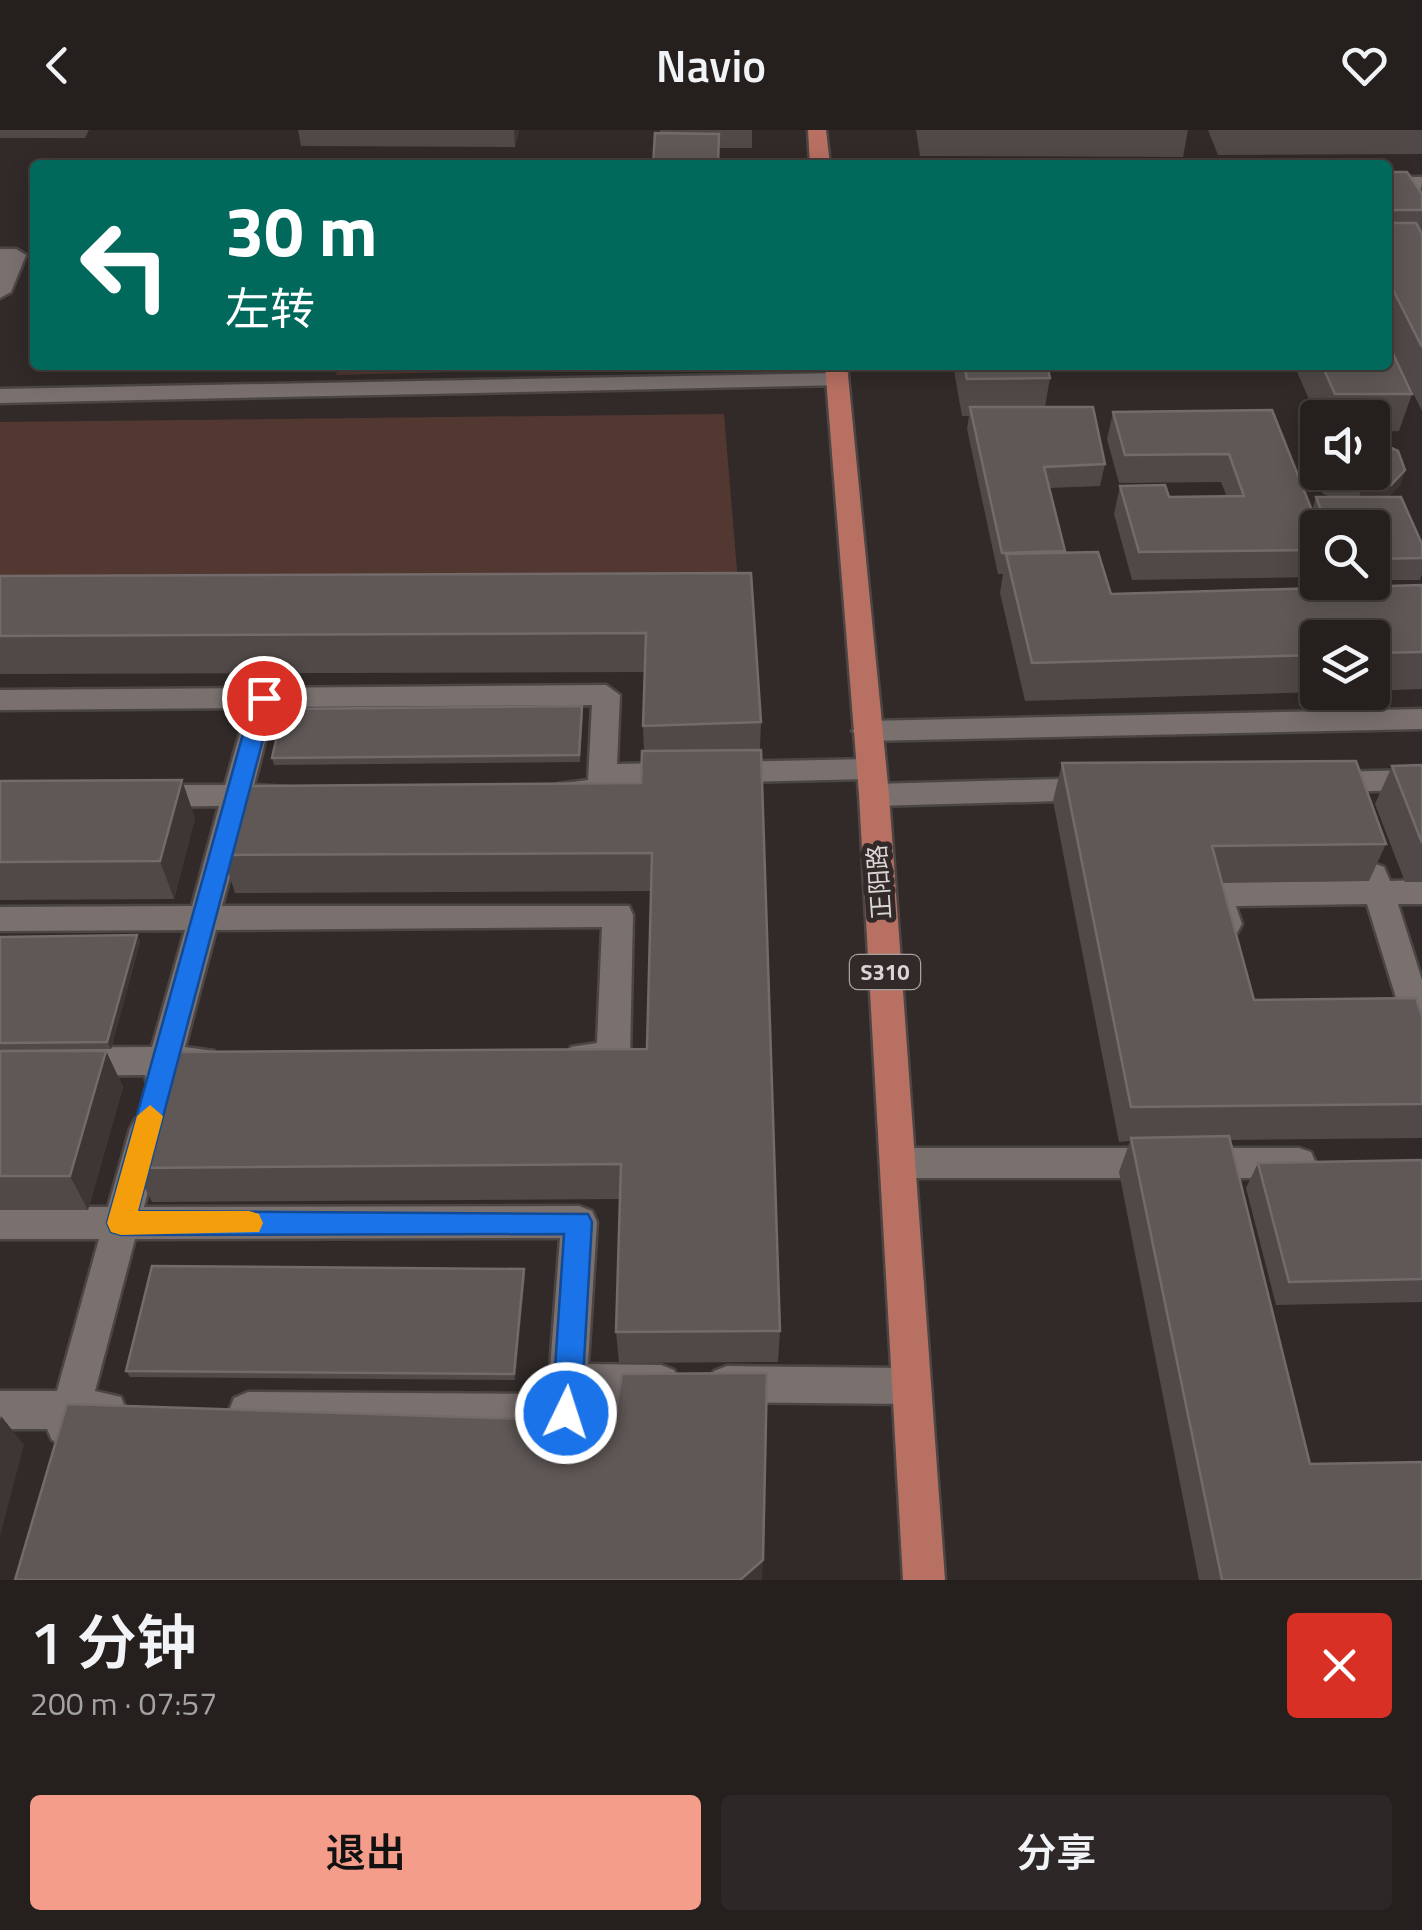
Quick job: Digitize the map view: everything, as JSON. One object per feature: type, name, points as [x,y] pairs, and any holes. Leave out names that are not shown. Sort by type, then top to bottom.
[{"type":"main road","points":[[817,130],[820,160]]},
{"type":"main road","name":"正阳路","points":[[837,372],[872,782],[924,1580]]},
{"type":"street","points":[[1392,183],[1422,183]]},
{"type":"street","points":[[0,255],[16,255],[0,292]]},
{"type":"street","points":[[0,396],[837,372]]},
{"type":"street","points":[[0,700],[606,695],[602,791],[544,792]]},
{"type":"street","points":[[55,1467],[234,796],[264,698]]},
{"type":"street","points":[[866,731],[1422,719]]},
{"type":"street","points":[[602,775],[1128,788]]},
{"type":"street","points":[[1304,783],[1422,780]]},
{"type":"street","points":[[1344,782],[1421,1024],[1382,1022]]},
{"type":"street","points":[[117,796],[311,795]]},
{"type":"street","points":[[1233,950],[1218,894],[1422,892]]},
{"type":"street","points":[[0,920],[618,914],[613,1057],[554,1058]]},
{"type":"street","points":[[0,1062],[243,1060]]},
{"type":"street","points":[[896,1162],[1325,1164]]},
{"type":"street","points":[[0,1223],[579,1222],[566,1413],[209,1411]]},
{"type":"street","points":[[569,1382],[910,1386]]},
{"type":"street","points":[[0,1410],[150,1410]]},
{"type":"shaded area","points":[[338,370],[453,370],[453,372],[336,375]]},
{"type":"shaded area","points":[[724,414],[738,582],[0,589],[0,422]]},
{"type":"building","points":[[655,133],[719,134],[718,160],[653,160]]},
{"type":"building","points":[[1392,172],[1407,172],[1422,194],[1422,210],[1392,210]]},
{"type":"building","points":[[1392,223],[1416,223],[1422,234],[1422,347],[1392,288]]},
{"type":"building","points":[[1392,352],[1412,394],[1335,394],[1324,370],[1392,370]]},
{"type":"building","points":[[965,370],[1048,370],[1050,378],[967,379]]},
{"type":"building","points":[[970,407],[1093,407],[1105,464],[1044,467],[1065,551],[1002,553]]},
{"type":"building","points":[[1272,410],[1300,480],[1300,490],[1304,490],[1312,510],[1300,510],[1300,550],[1139,552],[1120,486],[1165,485],[1169,497],[1244,496],[1229,454],[1125,455],[1113,412]]},
{"type":"building","points":[[1390,447],[1398,451],[1405,470],[1391,485]]},
{"type":"building","points":[[1316,497],[1401,497],[1422,544],[1422,558],[1390,559],[1390,510],[1321,510]]},
{"type":"building","points":[[1098,552],[1111,594],[1300,589],[1300,600],[1390,600],[1390,586],[1422,585],[1422,652],[1390,653],[1390,620],[1300,620],[1300,656],[1032,663],[1006,554]]},
{"type":"building","points":[[751,573],[761,722],[643,726],[646,633],[0,636],[0,576]]},
{"type":"building","points":[[582,706],[579,755],[272,758],[283,709]]},
{"type":"building","points":[[761,750],[780,1331],[616,1332],[621,1164],[135,1168],[164,1052],[647,1049],[652,853],[223,855],[240,786],[641,783],[642,751]]},
{"type":"building","points":[[1356,761],[1386,844],[1212,846],[1254,1000],[1416,998],[1422,1016],[1422,1104],[1131,1107],[1062,763]]},
{"type":"building","points":[[1422,765],[1422,843],[1392,766]]},
{"type":"building","points":[[182,780],[160,861],[0,862],[0,781]]},
{"type":"building","points":[[137,935],[107,1042],[0,1043],[0,937]]},
{"type":"building","points":[[0,1051],[106,1051],[70,1176],[0,1176]]},
{"type":"building","points":[[1229,1136],[1310,1464],[1422,1462],[1422,1580],[1222,1580],[1131,1138]]},
{"type":"building","points":[[1422,1160],[1422,1279],[1289,1282],[1258,1163]]},
{"type":"building","points":[[152,1266],[524,1269],[514,1374],[126,1371]]},
{"type":"building","points":[[767,1373],[763,1560],[740,1580],[15,1580],[67,1404],[614,1422],[622,1374]]},
{"type":"slow traffic","points":[[150,1116],[121,1223],[249,1223]]},
{"type":"route","points":[[264,698],[234,796],[121,1223],[579,1222],[566,1413]]}]
